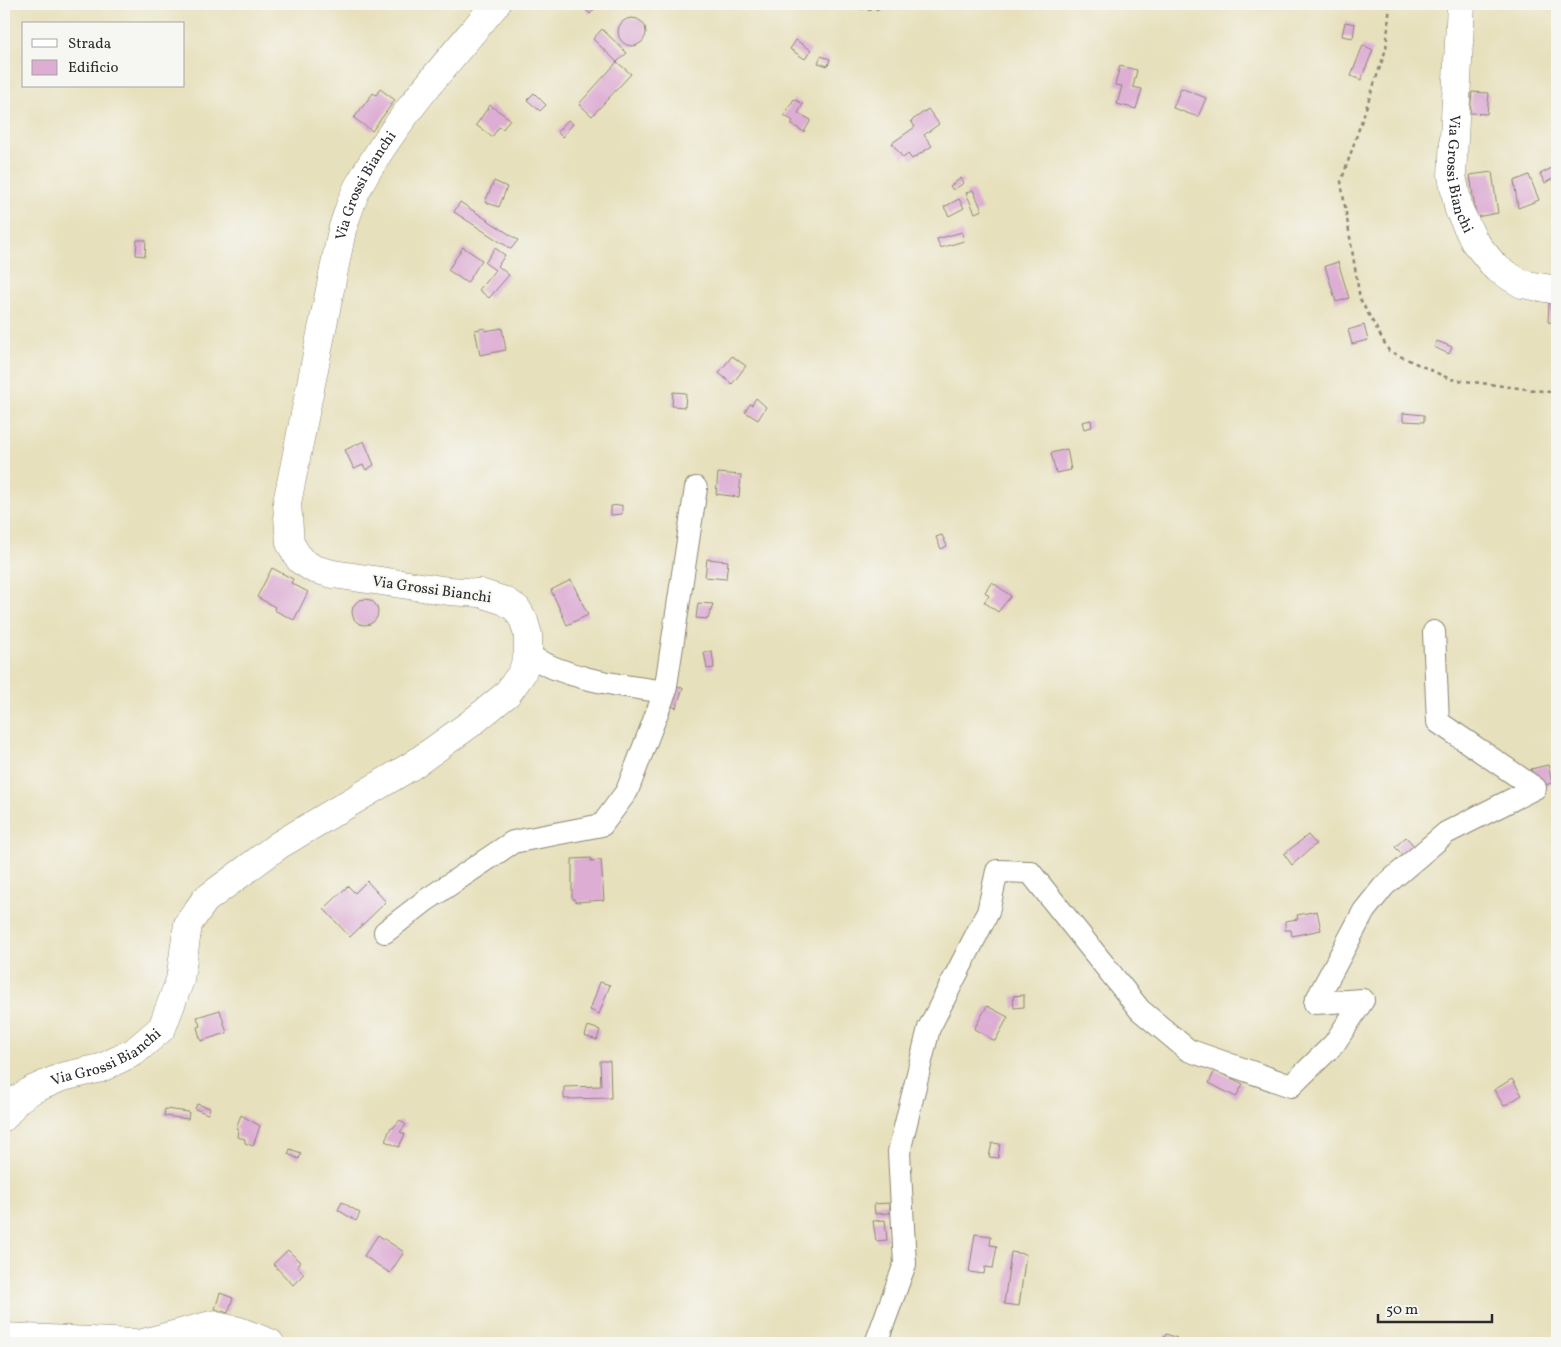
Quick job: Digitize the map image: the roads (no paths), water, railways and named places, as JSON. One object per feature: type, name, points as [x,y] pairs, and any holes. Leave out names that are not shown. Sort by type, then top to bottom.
[{"type":"main road","name":"Via Grossi Bianchi","points":[[4,1117],[17,1100],[32,1090],[62,1077],[101,1068],[134,1052],[162,1028],[180,980],[188,924],[205,900],[279,845],[413,765],[470,724],[507,694],[522,673],[528,655],[528,635],[524,621],[517,609],[505,601],[480,593],[440,590],[333,574],[314,569],[300,560],[290,543],[287,503],[342,230],[357,189],[400,120],[496,4]]},
{"type":"main road","name":"Via Grossi Bianchi","points":[[1461,4],[1452,176],[1459,210],[1474,241],[1496,268],[1522,284],[1557,290]]},
{"type":"main road","points":[[143,1343],[211,1325],[239,1331],[270,1343]]},
{"type":"main road","points":[[4,1337],[134,1343]]},
{"type":"lane","points":[[386,932],[425,901],[513,842],[602,825],[627,791],[665,692],[696,488]]},
{"type":"lane","points":[[876,1343],[905,1264],[898,1152],[929,1028],[988,912],[998,872],[1030,872],[1140,1010],[1188,1050],[1291,1086],[1334,1044],[1363,1000],[1315,1003],[1364,911],[1384,886],[1446,833],[1535,788],[1438,722],[1434,632]]},
{"type":"lane","points":[[528,655],[544,665],[602,683],[665,692]]}]
